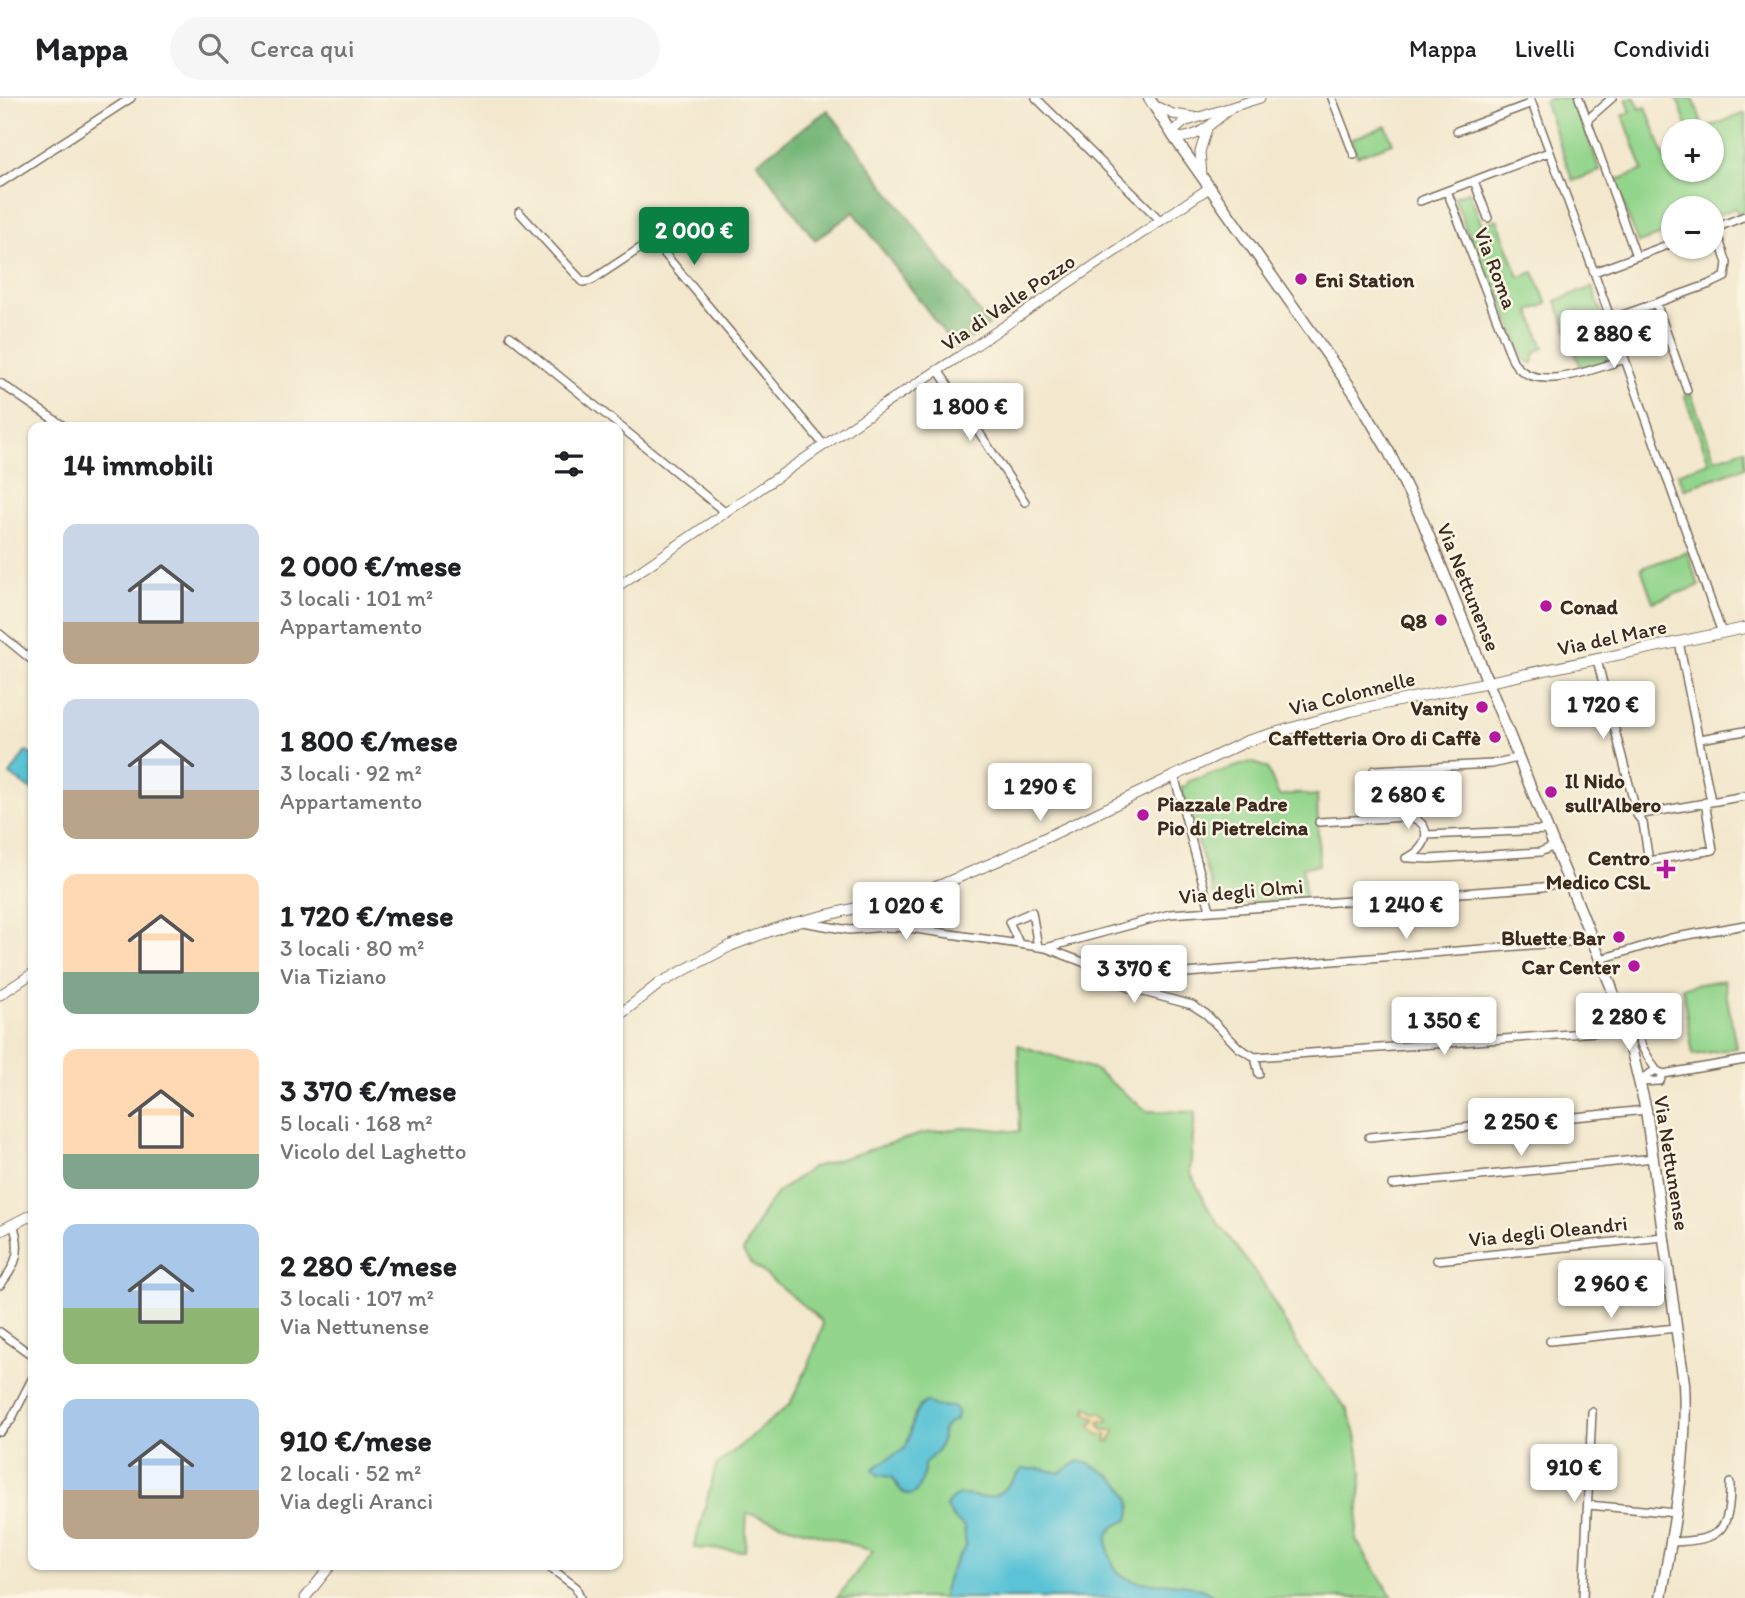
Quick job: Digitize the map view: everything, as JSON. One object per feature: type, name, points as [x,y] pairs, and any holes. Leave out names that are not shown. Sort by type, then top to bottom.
[{"type":"main road","name":"Via Nettunense","points":[[1151,102],[1355,394],[1379,433],[1423,522],[1601,959],[1619,1011],[1646,1110],[1684,1383],[1686,1423],[1672,1542],[1661,1598]]},
{"type":"main road","name":"Via del Mare","points":[[1486,681],[1522,677],[1745,628]]},
{"type":"main road","name":"Via Colonnelle","points":[[623,1012],[660,983],[693,964],[757,935],[798,921],[936,887],[988,865],[1247,741],[1351,711],[1486,681]]},
{"type":"main road","points":[[0,1231],[28,1216]]},
{"type":"street","points":[[0,183],[131,98]]},
{"type":"street","points":[[1036,98],[1161,221]]},
{"type":"street","points":[[1231,108],[1208,126],[1186,138],[1174,137],[1181,124],[1260,98]]},
{"type":"street","points":[[1332,98],[1354,155]]},
{"type":"street","points":[[1579,98],[1636,256]]},
{"type":"street","points":[[1587,120],[1612,98]]},
{"type":"street","points":[[1457,131],[1531,101],[1722,633]]},
{"type":"street","points":[[1151,102],[1179,115],[1198,118]]},
{"type":"street","points":[[1202,178],[1200,152],[1208,126]]},
{"type":"street","points":[[1420,201],[1549,152]]},
{"type":"street","points":[[1474,181],[1488,218]]},
{"type":"street","name":"Via di Valle Pozzo","points":[[623,583],[1209,188]]},
{"type":"street","name":"Via Roma","points":[[1447,191],[1518,369],[1533,377],[1560,378],[1625,359]]},
{"type":"street","points":[[519,212],[583,282],[592,281],[645,245],[654,243],[824,445]]},
{"type":"street","points":[[1724,225],[1745,216]]},
{"type":"street","points":[[1594,272],[1661,247]]},
{"type":"street","points":[[1611,319],[1710,284],[1725,276],[1727,263],[1724,256]]},
{"type":"street","points":[[1656,303],[1687,390]]},
{"type":"street","points":[[510,335],[616,422]]},
{"type":"street","points":[[938,370],[1025,502]]},
{"type":"street","points":[[0,383],[58,422]]},
{"type":"street","points":[[623,428],[726,513]]},
{"type":"street","points":[[0,635],[28,657]]},
{"type":"street","points":[[1597,660],[1637,815],[1643,823],[1649,861],[1713,850],[1700,739],[1679,642]]},
{"type":"street","points":[[1700,739],[1745,731]]},
{"type":"street","points":[[1386,818],[1374,770],[1492,764],[1517,758]]},
{"type":"street","points":[[1174,775],[1210,910]]},
{"type":"street","points":[[1637,815],[1745,796]]},
{"type":"street","points":[[1319,822],[1416,819],[1423,825],[1426,835],[1422,849],[1406,858],[1540,852],[1554,846]]},
{"type":"street","points":[[1426,835],[1548,830]]},
{"type":"street","name":"Via degli Olmi","points":[[1042,947],[1170,914],[1542,887],[1569,881]]},
{"type":"street","points":[[1019,943],[1009,922],[1032,912],[1042,947]]},
{"type":"street","points":[[798,921],[849,930],[909,928],[1042,947],[1088,964],[1133,990],[1192,1005],[1206,1014],[1230,1040],[1255,1056],[1625,1030]]},
{"type":"street","points":[[1601,959],[1671,938],[1745,925]]},
{"type":"street","points":[[1112,979],[1593,940]]},
{"type":"street","points":[[0,995],[28,976]]},
{"type":"street","points":[[1619,1011],[1631,1011],[1642,1047],[1660,1072],[1660,1081],[1639,1081]]},
{"type":"street","points":[[1255,1056],[1259,1074]]},
{"type":"street","points":[[1660,1072],[1745,1060]]},
{"type":"street","points":[[1369,1137],[1646,1110]]},
{"type":"street","points":[[1391,1185],[1654,1158]]},
{"type":"street","points":[[0,1284],[10,1271],[18,1253],[13,1224]]},
{"type":"street","name":"Via degli Oleandri","points":[[1437,1260],[1663,1237]]},
{"type":"street","points":[[1550,1341],[1676,1328]]},
{"type":"street","points":[[0,1332],[28,1352]]},
{"type":"street","points":[[0,1432],[13,1416],[28,1387]]},
{"type":"street","points":[[1583,1598],[1592,1412]]},
{"type":"street","points":[[1672,1542],[1703,1540],[1724,1526],[1730,1510],[1730,1483]]},
{"type":"street","points":[[1588,1505],[1676,1513]]},
{"type":"street","points":[[306,1598],[327,1570]]},
{"type":"street","points":[[553,1570],[576,1587],[580,1598]]},
{"type":"green space","points":[[1552,98],[1574,98],[1600,171],[1573,181],[1544,101]]},
{"type":"green space","points":[[1626,98],[1635,98],[1640,109],[1646,107],[1661,148],[1661,182],[1724,182],[1724,121],[1745,113],[1745,210],[1738,214],[1735,208],[1724,212],[1724,196],[1661,196],[1661,235],[1638,243],[1615,181],[1643,170],[1623,115],[1631,112]]},
{"type":"green space","points":[[1677,98],[1693,98],[1700,119],[1685,119]]},
{"type":"green space","points":[[828,110],[989,325],[956,349],[854,212],[815,240],[757,162]]},
{"type":"green space","points":[[1386,126],[1393,143],[1357,156],[1351,139]]},
{"type":"green space","points":[[1469,191],[1482,225],[1497,219],[1519,277],[1534,272],[1547,304],[1530,311],[1544,348],[1535,352],[1533,364],[1524,359],[1495,284],[1488,287],[1454,197]]},
{"type":"green space","points":[[1592,287],[1618,357],[1582,371],[1556,301]]},
{"type":"green space","points":[[1691,394],[1715,459],[1745,449],[1745,467],[1684,489],[1678,473],[1709,462],[1685,396]]},
{"type":"green space","points":[[1687,552],[1699,586],[1653,602],[1641,568]]},
{"type":"green space","points":[[1251,762],[1267,768],[1279,796],[1300,793],[1317,795],[1319,865],[1303,867],[1305,899],[1217,905],[1181,787],[1186,786],[1189,781]]},
{"type":"green space","points":[[1724,980],[1736,1048],[1693,1055],[1682,987]]},
{"type":"green space","points":[[1018,1045],[1094,1069],[1147,1111],[1195,1112],[1190,1172],[1209,1210],[1263,1283],[1301,1351],[1348,1411],[1356,1434],[1362,1473],[1356,1540],[1393,1598],[837,1598],[873,1551],[747,1513],[745,1551],[694,1548],[716,1466],[790,1404],[822,1328],[822,1322],[815,1315],[749,1261],[743,1252],[764,1210],[777,1193],[811,1168],[921,1134],[971,1127],[1020,1132]]},
{"type":"sand","points":[[1087,1407],[1095,1413],[1101,1412],[1108,1419],[1107,1422],[1099,1423],[1103,1430],[1115,1430],[1110,1442],[1106,1441],[1106,1435],[1099,1435],[1090,1427],[1096,1419],[1086,1414]]},
{"type":"water","points":[[26,751],[28,752],[28,788],[10,775]]},
{"type":"water","points":[[927,1402],[935,1406],[953,1407],[957,1411],[956,1420],[949,1423],[942,1432],[937,1451],[924,1465],[922,1481],[913,1494],[908,1494],[900,1490],[891,1477],[878,1475],[873,1469],[906,1447],[915,1415]]},
{"type":"water","points":[[1079,1461],[1108,1474],[1124,1489],[1129,1498],[1129,1519],[1112,1529],[1107,1540],[1114,1566],[1122,1575],[1146,1583],[1190,1585],[1215,1598],[943,1598],[951,1571],[966,1547],[964,1527],[953,1518],[946,1506],[952,1499],[964,1495],[991,1497],[998,1494],[1023,1469],[1060,1473]]},
{"type":"place","name":"Eni Station","points":[[1301,279]]},
{"type":"place","name":"Conad","points":[[1546,606]]},
{"type":"place","name":"Q8","points":[[1441,620]]},
{"type":"place","name":"Vanity","points":[[1482,707]]},
{"type":"place","name":"Caffetteria Oro di Caffè","points":[[1495,737]]},
{"type":"place","name":"Il Nido sull'Albero","points":[[1551,792]]},
{"type":"place","name":"Piazzale Padre Pio di Pietrelcina","points":[[1143,815]]},
{"type":"place","name":"Centro Medico CSL","points":[[1666,869]]},
{"type":"place","name":"Bluette Bar","points":[[1619,937]]},
{"type":"place","name":"Car Center","points":[[1634,966]]}]
